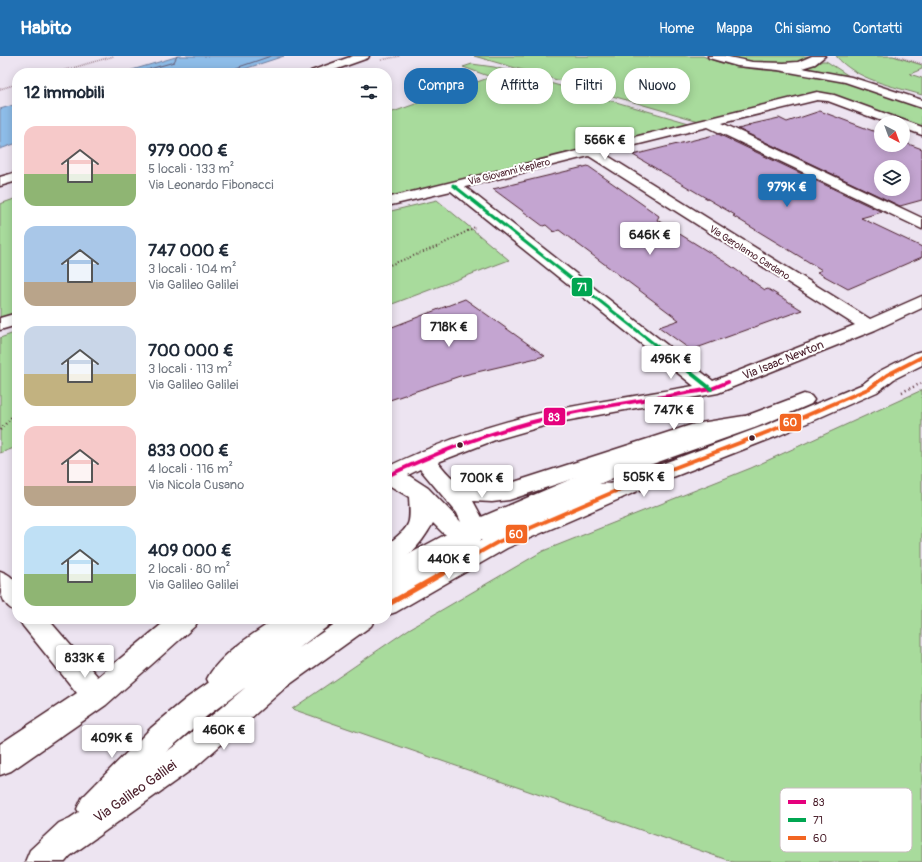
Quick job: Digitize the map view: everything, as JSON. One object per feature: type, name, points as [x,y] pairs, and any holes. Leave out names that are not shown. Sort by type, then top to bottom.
[{"type":"street","points":[[329,68],[364,56]]},
{"type":"street","points":[[713,56],[738,63],[779,67],[840,77],[922,104]]},
{"type":"street","points":[[779,67],[808,63],[824,57]]},
{"type":"street","points":[[843,68],[858,76],[922,98]]},
{"type":"street","name":"Via Giovanni Keplero","points":[[392,201],[817,96],[830,98],[880,116]]},
{"type":"street","points":[[709,122],[922,224]]},
{"type":"street","points":[[910,127],[922,131]]},
{"type":"street","name":"Via Gerolamo Cardano","points":[[590,151],[869,326]]},
{"type":"street","points":[[0,182],[12,178]]},
{"type":"street","points":[[453,185],[711,389]]},
{"type":"street","name":"Via Isaac Newton","points":[[392,474],[423,459],[487,435],[553,417],[711,389],[869,326],[922,301]]},
{"type":"street","points":[[0,325],[12,320]]},
{"type":"street","points":[[392,602],[498,542],[614,492],[773,430],[870,388],[887,375],[922,357]]},
{"type":"street","points":[[392,575],[473,530],[605,472],[750,422],[862,377],[887,375]]},
{"type":"street","points":[[447,488],[471,494],[489,495],[508,492],[701,429],[750,422]]},
{"type":"street","points":[[392,591],[458,553],[465,547],[473,530],[473,521],[468,509],[447,488],[423,459]]},
{"type":"street","points":[[392,477],[420,494],[451,527],[458,531],[473,530],[492,532],[520,524],[586,494],[601,491],[614,492]]},
{"type":"street","points":[[392,555],[414,535],[422,522],[420,494]]},
{"type":"street","points":[[0,581],[12,596]]},
{"type":"street","points":[[36,624],[96,696]]},
{"type":"street","points":[[0,761],[96,696],[180,624]]},
{"type":"street","points":[[197,706],[256,646],[289,624]]},
{"type":"street","name":"Via Galileo Galilei","points":[[51,854],[162,737],[197,706],[312,624]]},
{"type":"street","name":"Via Galileo Galilei","points":[[51,854],[187,755],[276,679],[355,624]]},
{"type":"path","points":[[72,68],[114,56]]},
{"type":"path","points":[[896,56],[922,64]]},
{"type":"path","points":[[0,89],[12,85]]},
{"type":"path","points":[[392,264],[439,246],[493,217]]},
{"type":"path","points":[[901,392],[922,383]]},
{"type":"path","points":[[0,430],[12,417]]},
{"type":"green space","points":[[474,56],[703,56],[715,61],[740,67],[805,74],[835,80],[922,106],[922,127],[910,123],[910,116],[891,116],[833,95],[699,121],[640,104],[690,104],[690,68],[624,68],[624,99],[616,97],[616,68],[561,68],[561,81],[553,79],[553,68],[516,68]]},
{"type":"green space","points":[[722,56],[810,56],[802,61],[792,63],[767,64],[742,61]]},
{"type":"green space","points":[[836,56],[893,56],[922,65],[922,69],[910,74],[922,78],[922,95],[864,77],[844,64]]},
{"type":"green space","points":[[822,61],[826,61],[849,76],[802,68],[815,65]]},
{"type":"green space","points":[[472,64],[497,68],[486,68],[486,75],[478,72],[478,68],[463,67]]},
{"type":"green space","points":[[486,79],[486,104],[553,104],[553,84],[561,86],[561,104],[616,104],[616,102],[689,123],[392,197],[392,112],[415,104],[478,104],[478,82]]},
{"type":"green space","points":[[12,200],[12,314],[0,319],[0,204]]},
{"type":"green space","points":[[437,200],[509,260],[392,304],[392,211]]},
{"type":"green space","points":[[12,334],[12,449],[0,453],[0,338]]},
{"type":"green space","points":[[922,390],[922,862],[733,862],[292,709],[409,629],[543,551],[751,468]]},
{"type":"water","points":[[179,56],[284,56],[247,68],[139,68]]},
{"type":"water","points":[[12,105],[12,145],[0,149],[0,109]]},
{"type":"building","points":[[820,111],[874,131],[874,152],[910,152],[910,145],[922,149],[922,200],[900,206],[879,196],[910,196],[910,160],[874,160],[874,194],[738,129],[750,126],[748,125],[779,118],[787,122]]},
{"type":"building","points":[[718,134],[882,212],[861,218],[922,247],[922,257],[848,289],[817,272],[822,270],[733,216],[735,215],[633,155]]},
{"type":"building","points":[[588,166],[659,216],[657,220],[725,262],[765,290],[768,289],[802,310],[691,350],[659,327],[679,320],[559,230],[554,232],[546,225],[543,226],[493,189]]},
{"type":"building","points":[[465,299],[545,356],[460,376],[392,399],[392,327]]},
{"type":"transit line","name":"71","points":[[453,185],[711,389]]},
{"type":"transit line","name":"60","points":[[392,602],[498,542],[632,484],[773,430],[870,388],[887,375],[922,357]]},
{"type":"transit line","name":"83","points":[[392,474],[423,459],[487,435],[553,417],[711,389],[728,382]]}]
